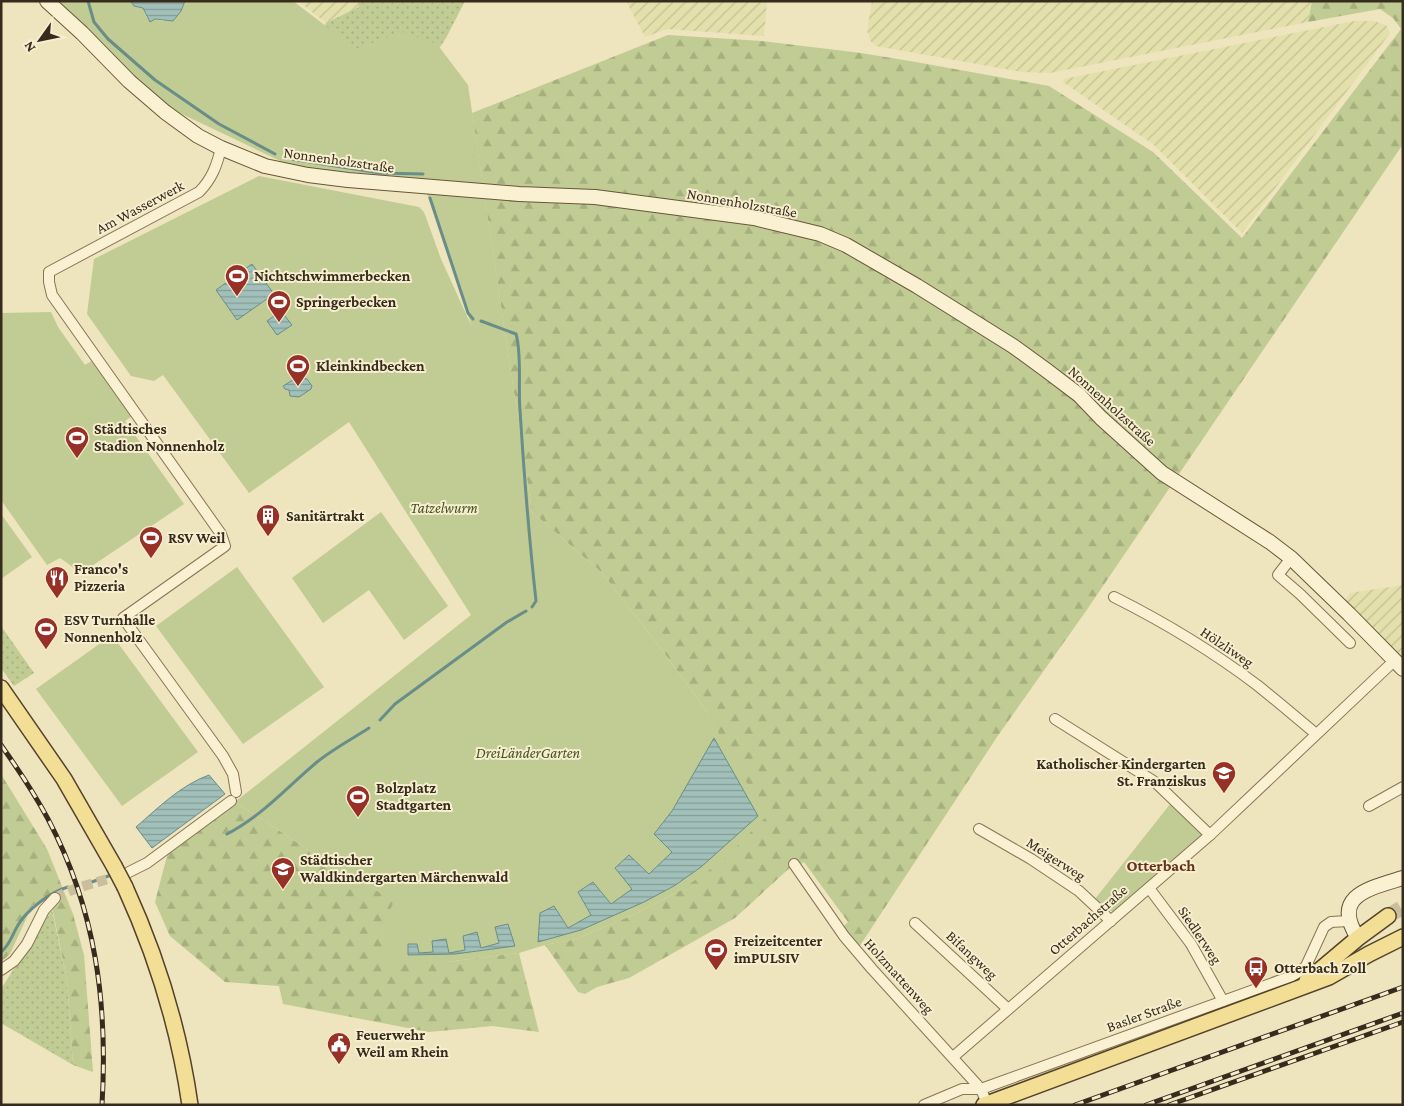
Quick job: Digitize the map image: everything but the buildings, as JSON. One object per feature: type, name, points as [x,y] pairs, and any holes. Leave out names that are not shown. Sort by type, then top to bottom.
[{"type":"main road","points":[[1,688],[64,779],[125,887],[152,950],[170,1006],[177,1033],[190,1105]]},
{"type":"main road","points":[[1298,988],[1358,938],[1388,916]]},
{"type":"main road","points":[[985,1104],[1263,1003],[1328,977],[1403,937]]},
{"type":"main road","points":[[1358,938],[1369,954]]},
{"type":"street","name":"Nonnenholzstraße","points":[[47,1],[82,32],[129,81],[165,112],[198,136],[221,148],[265,166],[308,175],[348,180],[519,194],[596,197],[754,218],[820,234],[846,245],[917,286],[1013,346],[1078,395],[1162,473],[1270,542],[1291,558],[1399,665]]},
{"type":"street","name":"Am Wasserwerk","points":[[129,872],[147,863],[234,796],[233,774],[223,756],[123,618],[225,546],[221,534],[52,296],[49,272],[199,192],[207,185],[216,170],[221,148]]},
{"type":"street","points":[[1291,558],[1278,576],[1300,594],[1350,643]]},
{"type":"street","name":"Hölzliweg","points":[[1114,596],[1150,615],[1214,654],[1258,686],[1316,734]]},
{"type":"street","name":"Otterbachstraße","points":[[953,1057],[1210,835],[1316,734],[1399,665]]},
{"type":"street","points":[[1055,719],[1155,782],[1210,835]]},
{"type":"street","points":[[1369,806],[1403,786]]},
{"type":"street","name":"Meigerweg","points":[[979,829],[1031,859],[1079,891],[1111,920]]},
{"type":"street","name":"Holzmattenweg","points":[[794,864],[844,936],[981,1089],[985,1104]]},
{"type":"street","points":[[1358,938],[1348,921],[1350,906],[1356,897],[1370,888],[1403,878]]},
{"type":"street","name":"Siedlerweg","points":[[1148,888],[1191,944],[1223,1000]]},
{"type":"street","points":[[1,970],[14,961],[27,944],[44,910],[55,898]]},
{"type":"street","name":"Basler Straße","points":[[924,1105],[962,1089],[981,1089],[1292,976],[1301,971],[1314,950],[1324,927],[1331,922],[1348,921]]},
{"type":"street","name":"Bifangweg","points":[[915,923],[1008,1009]]},
{"type":"shaded area","points":[[298,1],[358,1],[360,7],[326,23]]},
{"type":"shaded area","points":[[626,1],[767,1],[764,36],[668,29],[645,37]]},
{"type":"shaded area","points":[[872,1],[1312,1],[1308,22],[1050,73],[1022,72],[876,46],[871,42],[867,31]]},
{"type":"shaded area","points":[[1354,21],[1374,21],[1386,25],[1390,33],[1242,233],[1154,145],[1063,82],[1064,79]]},
{"type":"shaded area","points":[[1403,585],[1403,664],[1345,601],[1350,593]]},
{"type":"green space","name":"DreiLänderGarten","points":[[56,1],[130,1],[134,6],[143,8],[147,18],[163,21],[181,11],[185,1],[293,1],[356,49],[402,32],[437,44],[468,85],[532,512],[602,573],[659,646],[705,709],[766,817],[722,861],[681,890],[635,914],[576,939],[545,945],[519,953],[446,962],[384,961],[380,934],[394,901],[321,858],[235,802],[471,615],[349,422],[249,493],[163,375],[154,381],[131,376],[87,314],[94,259],[259,176],[419,207],[424,212],[441,259],[472,327],[422,179],[293,167],[163,105]],"holes":[[[672,811],[730,843],[674,886],[644,902],[538,941],[554,906],[568,928],[591,915],[578,892],[611,904],[633,889],[630,856],[649,874],[673,852],[655,834]],[[508,924],[515,946],[455,954],[419,953],[434,952],[446,940],[449,953],[465,950],[463,936],[476,932],[481,948],[499,943]]]},
{"type":"green space","points":[[358,1],[465,1],[446,38],[430,62],[374,62],[324,27],[326,23],[359,7]]},
{"type":"green space","points":[[1312,1],[1403,1],[1403,144],[1086,611],[997,737],[859,947],[843,927],[848,922],[804,862],[796,867],[794,864],[735,918],[629,978],[597,987],[585,994],[578,992],[545,945],[576,939],[635,914],[681,890],[731,756],[705,709],[602,573],[532,512],[472,113],[668,35],[762,41],[861,53],[1049,86],[1153,152],[1242,238],[1401,29],[1393,18],[1380,9],[1308,22]]},
{"type":"green space","name":"Städtisches Stadion Nonnenholz","points":[[51,312],[58,327],[85,365],[93,360],[132,416],[125,421],[184,504],[80,574],[60,558],[47,565],[1,500],[1,313]]},
{"type":"green space","points":[[381,512],[448,606],[404,640],[369,590],[323,623],[292,578]]},
{"type":"green space","points":[[1,514],[32,557],[1,579]]},
{"type":"green space","points":[[237,567],[324,687],[243,744],[156,626]]},
{"type":"green space","points":[[1,626],[34,673],[14,686],[1,668]]},
{"type":"green space","points":[[112,635],[198,752],[122,806],[36,689]]},
{"type":"green space","points":[[1,774],[47,849],[73,914],[84,955],[93,1072],[73,1065],[67,980],[51,902],[46,897],[32,906],[10,954],[1,962]]},
{"type":"green space","points":[[235,802],[321,858],[395,901],[380,934],[446,962],[519,953],[539,1032],[493,1026],[429,1032],[283,1004],[279,986],[225,982],[170,936],[155,902],[168,852]]},
{"type":"green space","points":[[1171,803],[1201,832],[1201,836],[1114,912],[1108,910],[1095,899]]},
{"type":"green space","points":[[52,910],[67,980],[73,1065],[1,1023],[1,989]]},
{"type":"water","points":[[130,1],[185,1],[181,11],[173,21],[155,19],[150,22],[143,8],[134,6]]},
{"type":"water","points":[[252,264],[274,294],[237,320],[216,290]]},
{"type":"water","name":"Springerbecken","points":[[281,311],[292,325],[277,335],[267,321]]},
{"type":"water","name":"Kleinkindbecken","points":[[301,375],[312,386],[311,389],[299,397],[290,396],[289,390],[283,386]]},
{"type":"water","points":[[714,738],[758,816],[701,867],[674,886],[644,902],[581,930],[538,942],[540,913],[554,906],[568,928],[591,915],[578,892],[593,882],[611,904],[632,889],[615,868],[629,855],[649,874],[672,852],[654,834],[672,811]]},
{"type":"water","points":[[209,775],[225,794],[152,848],[136,827],[179,791]]},
{"type":"water","points":[[508,924],[515,946],[455,954],[408,955],[408,944],[417,944],[419,953],[433,952],[432,941],[446,939],[449,953],[465,950],[463,936],[477,932],[481,948],[499,943],[495,927]]},
{"type":"waterway","points":[[88,1],[94,22],[108,39],[155,80],[219,124],[275,154]]},
{"type":"waterway","points":[[291,159],[380,173],[423,174]]},
{"type":"waterway","points":[[430,198],[468,313],[473,319]]},
{"type":"waterway","points":[[481,321],[516,334],[518,342],[523,458],[536,601],[532,607]]},
{"type":"waterway","points":[[380,720],[395,704],[507,622],[526,611]]},
{"type":"waterway","points":[[227,834],[252,819],[323,757],[369,728]]},
{"type":"waterway","points":[[89,883],[114,874]]},
{"type":"waterway","points":[[1,952],[7,946],[27,913],[47,897],[68,887]]},
{"type":"tunnel","points":[[55,898],[80,887],[124,874]]},
{"type":"tunnel","points":[[1388,916],[1403,907]]},
{"type":"railway","points":[[1,745],[26,781],[48,819],[78,888],[88,923],[95,958],[103,1030],[102,1105]]},
{"type":"railway","points":[[1075,1105],[1403,987]]},
{"type":"railway","points":[[1146,1105],[1403,1013]]},
{"type":"railway","points":[[1169,1105],[1403,1022]]},
{"type":"place","name":"Nichtschwimmerbecken","points":[[237,297]]},
{"type":"place","name":"Springerbecken","points":[[279,323]]},
{"type":"place","name":"Kleinkindbecken","points":[[298,387]]},
{"type":"place","name":"Städtisches Stadion Nonnenholz","points":[[77,459]]},
{"type":"place","name":"Sanitärtrakt","points":[[268,537]]},
{"type":"place","name":"RSV Weil","points":[[151,559]]},
{"type":"place","name":"Franco's Pizzeria","points":[[57,599]]},
{"type":"place","name":"ESV Turnhalle Nonnenholz","points":[[46,650]]},
{"type":"place","name":"Katholischer Kindergarten St. Franziskus","points":[[1224,794]]},
{"type":"place","name":"Bolzplatz Stadtgarten","points":[[358,818]]},
{"type":"place","name":"Städtischer Waldkindergarten Märchenwald","points":[[283,890]]},
{"type":"place","name":"Freizeitcenter imPULSIV","points":[[716,971]]},
{"type":"place","name":"Otterbach Zoll","points":[[1256,989]]},
{"type":"place","name":"Feuerwehr Weil am Rhein","points":[[339,1065]]},
{"type":"district","name":"Otterbach","points":[[1161,865]]},
{"type":"park label","name":"Tatzelwurm","points":[[444,508]]}]
